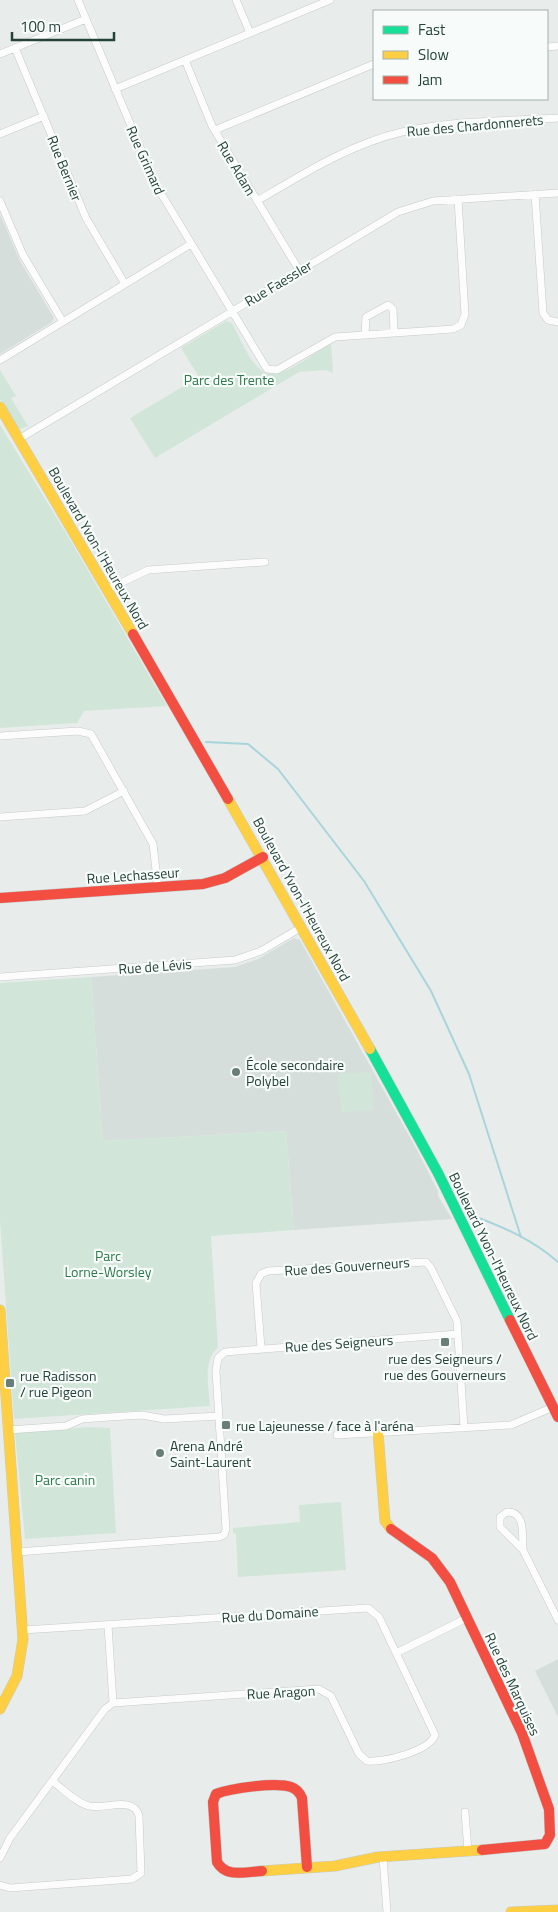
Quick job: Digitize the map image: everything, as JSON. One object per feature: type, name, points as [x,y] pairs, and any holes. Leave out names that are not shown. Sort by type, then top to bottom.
[{"type":"street","name":"Rue Grimard","points":[[78,0],[156,185],[262,364],[271,370],[281,368],[332,338],[365,334]]},
{"type":"street","points":[[236,0],[250,33]]},
{"type":"street","points":[[115,89],[250,33],[318,2],[330,0]]},
{"type":"street","points":[[0,54],[86,19]]},
{"type":"street","name":"Rue Bernier","points":[[15,48],[86,218],[125,284]]},
{"type":"street","name":"Rue Adam","points":[[185,60],[215,130],[299,270]]},
{"type":"street","points":[[215,130],[373,64]]},
{"type":"street","points":[[0,134],[44,116]]},
{"type":"street","name":"Rue des Chardonnerets","points":[[257,201],[318,165],[393,134],[424,128],[558,118]]},
{"type":"street","name":"Rue Faessler","points":[[19,439],[398,212],[427,202],[558,193]]},
{"type":"street","points":[[535,194],[543,313],[550,321],[558,322]]},
{"type":"street","points":[[394,332],[393,309],[388,305],[366,316],[365,334],[452,329],[464,321],[458,199]]},
{"type":"street","points":[[0,201],[23,255],[63,322]]},
{"type":"street","points":[[0,360],[191,244]]},
{"type":"street","name":"Boulevard Yvon-l'Heureux Nord","points":[[0,407],[108,589],[263,858],[430,1158],[556,1412]]},
{"type":"street","points":[[108,589],[148,570],[265,562]]},
{"type":"street","points":[[0,736],[87,731],[94,737],[154,846],[158,888]]},
{"type":"street","points":[[0,816],[85,811],[124,791]]},
{"type":"street","name":"Rue Lechasseur","points":[[0,898],[158,888],[213,882],[234,874],[263,858]]},
{"type":"street","name":"Rue de Lévis","points":[[0,977],[235,960],[261,951],[302,927]]},
{"type":"street","name":"Rue des Gouverneurs","points":[[261,1348],[256,1283],[260,1275],[268,1271],[424,1262],[431,1268],[454,1314],[458,1334],[464,1428]]},
{"type":"street","points":[[0,1310],[2,1373],[23,1630],[19,1672],[12,1691],[0,1710]]},
{"type":"street","name":"Rue des Seigneurs","points":[[219,1416],[216,1367],[221,1355],[229,1351],[458,1334]]},
{"type":"street","points":[[337,1435],[515,1424],[556,1412]]},
{"type":"street","points":[[8,1430],[66,1426],[82,1419],[110,1417],[142,1415],[164,1419],[219,1416],[226,1529],[224,1535],[219,1537],[17,1552]]},
{"type":"street","name":"Rue des Marquises","points":[[307,1868],[302,1798],[297,1791],[289,1787],[273,1787],[223,1791],[216,1794],[214,1802],[218,1862],[222,1871],[229,1873],[307,1868],[337,1866],[383,1856],[541,1845],[548,1841],[550,1833],[548,1804],[518,1722],[450,1582],[437,1564],[418,1546],[392,1530],[385,1521],[378,1433]]},
{"type":"street","points":[[523,1550],[520,1518],[516,1513],[507,1512],[500,1517],[500,1527],[523,1550],[558,1620]]},
{"type":"street","name":"Rue du Domaine","points":[[23,1630],[365,1608],[378,1615],[434,1729],[434,1739]]},
{"type":"street","points":[[396,1653],[467,1618]]},
{"type":"street","points":[[0,1858],[10,1838],[105,1709],[113,1703],[108,1625]]},
{"type":"street","name":"Rue Aragon","points":[[113,1703],[319,1690],[331,1696],[359,1754],[367,1761],[403,1755],[428,1744],[434,1739]]},
{"type":"street","points":[[0,1884],[10,1888],[132,1879],[141,1873],[139,1816],[136,1808],[129,1805],[88,1806],[52,1781]]},
{"type":"street","points":[[465,1812],[468,1850]]},
{"type":"street","points":[[383,1856],[387,1912]]},
{"type":"street","points":[[511,1912],[558,1910]]},
{"type":"shaded area","points":[[0,214],[20,261],[54,318],[52,322],[0,354]]},
{"type":"shaded area","name":"École secondaire Polybel","points":[[294,938],[300,940],[417,1150],[438,1191],[438,1196],[452,1219],[294,1230],[286,1131],[103,1141],[91,977],[235,967],[258,959]]},
{"type":"shaded area","points":[[558,1659],[558,1717],[535,1671]]},
{"type":"green space","name":"Parc des Trente","points":[[226,321],[232,323],[252,360],[261,370],[268,374],[296,366],[331,344],[333,373],[326,370],[299,372],[155,458],[130,418],[199,377],[181,348]]},
{"type":"green space","points":[[0,370],[16,396],[11,398],[28,426],[20,429],[0,399]]},
{"type":"green space","points":[[0,425],[69,538],[167,706],[84,711],[77,723],[0,728]]},
{"type":"green space","name":"Parc Lorne-Worsley","points":[[91,977],[103,1141],[286,1131],[294,1230],[211,1236],[218,1347],[213,1353],[208,1367],[210,1406],[14,1419],[0,1220],[0,983]]},
{"type":"green space","points":[[371,1072],[374,1110],[341,1112],[338,1074]]},
{"type":"green space","name":"Parc canin","points":[[90,1427],[110,1428],[116,1533],[25,1539],[15,1433]]},
{"type":"green space","points":[[341,1502],[346,1570],[238,1577],[236,1534],[233,1533],[233,1528],[300,1522],[299,1505]]},
{"type":"waterway","points":[[206,742],[248,744],[278,769],[364,881],[431,991],[469,1074],[521,1237]]},
{"type":"waterway","points":[[471,1215],[517,1234],[558,1262]]},
{"type":"traffic: fast","points":[[370,1049],[438,1173],[510,1320]]},
{"type":"traffic: slow","points":[[0,407],[133,634]]},
{"type":"traffic: slow","points":[[228,799],[370,1049]]},
{"type":"traffic: slow","points":[[0,1310],[23,1639],[17,1676],[0,1709]]},
{"type":"traffic: slow","points":[[378,1433],[385,1521],[391,1529]]},
{"type":"traffic: slow","points":[[262,1871],[335,1866],[378,1857],[482,1850]]},
{"type":"traffic: slow","points":[[511,1912],[558,1910]]},
{"type":"traffic: jam","points":[[133,634],[228,799]]},
{"type":"traffic: jam","points":[[0,898],[203,884],[225,878],[263,857]]},
{"type":"traffic: jam","points":[[510,1320],[558,1417]]},
{"type":"traffic: jam","points":[[391,1529],[432,1558],[450,1582],[522,1733],[549,1809],[550,1835],[545,1844],[482,1850]]},
{"type":"traffic: jam","points":[[262,1871],[236,1873],[225,1870],[217,1862],[213,1802],[216,1794],[265,1785],[291,1787],[297,1790],[302,1798],[307,1867]]},
{"type":"place","name":"École secondaire Polybel","points":[[236,1072]]},
{"type":"place","name":"rue des Seigneurs / rue des Gouverneurs","points":[[445,1342]]},
{"type":"place","name":"rue Radisson / rue Pigeon","points":[[10,1383]]},
{"type":"place","name":"rue Lajeunesse / face à l'aréna","points":[[226,1425]]},
{"type":"place","name":"Arena André Saint-Laurent","points":[[160,1453]]}]
